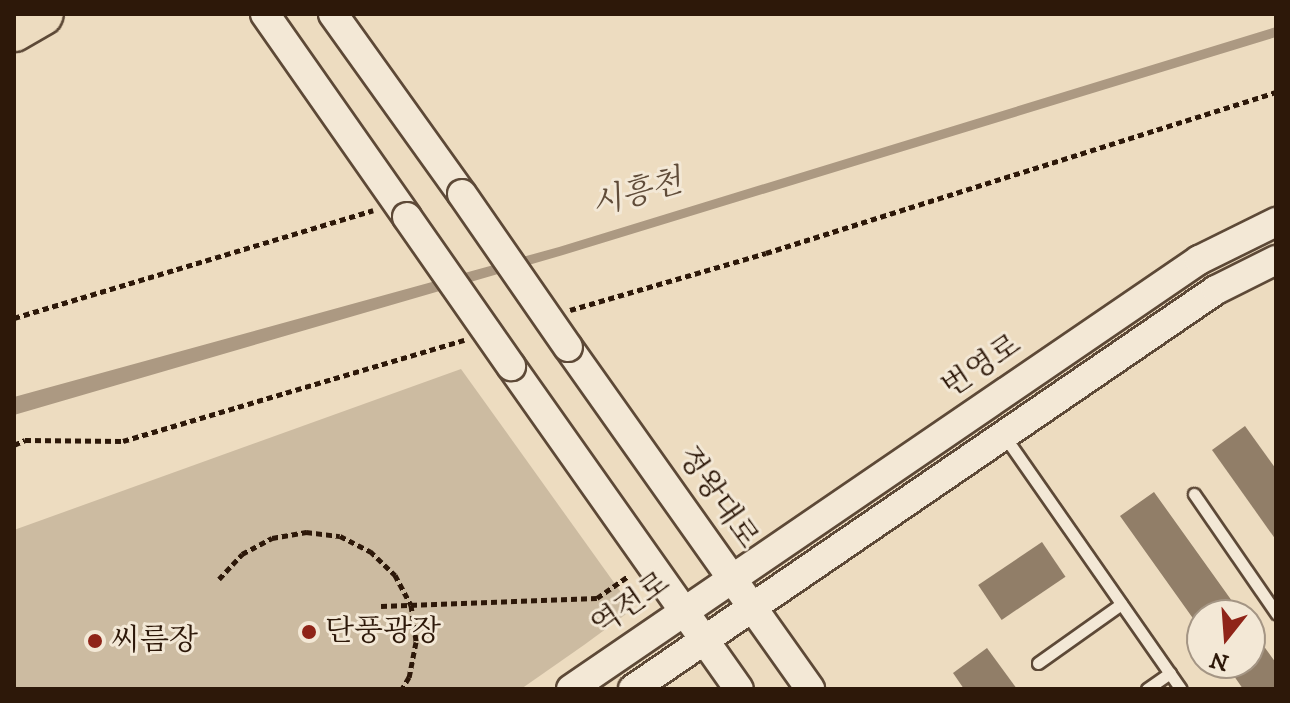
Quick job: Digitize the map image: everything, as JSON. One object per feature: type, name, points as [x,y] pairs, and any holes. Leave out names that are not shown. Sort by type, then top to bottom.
[{"type":"highway","points":[[14,30],[42,14]]},
{"type":"street","points":[[265,14],[739,689]]},
{"type":"street","name":"정왕대로","points":[[333,14],[810,689]]},
{"type":"street","name":"번영로","points":[[731,577],[1199,260],[1276,222]]},
{"type":"street","points":[[633,689],[1216,290],[1276,260]]},
{"type":"street","name":"역전로","points":[[571,689],[731,577]]},
{"type":"lane","points":[[1004,436],[1181,689]]},
{"type":"lane","points":[[1194,494],[1276,613]]},
{"type":"lane","points":[[1038,663],[1121,604]]},
{"type":"lane","points":[[1147,689],[1170,673]]},
{"type":"path","points":[[568,310],[781,249],[1276,92]]},
{"type":"path","points":[[14,318],[402,210]]},
{"type":"path","points":[[14,445],[25,440],[123,441],[476,336]]},
{"type":"path","points":[[219,579],[252,549],[272,538],[306,532],[340,536],[370,551],[395,575],[411,605],[416,642],[409,677],[402,689]]},
{"type":"path","points":[[381,606],[597,598],[649,561]]},
{"type":"shaded area","points":[[1276,27],[1276,37],[563,255],[14,415],[14,397],[559,247]]},
{"type":"shaded area","points":[[461,369],[633,609],[584,645],[521,689],[14,689],[14,530]]},
{"type":"building","points":[[1245,426],[1276,469],[1276,540],[1212,450]]},
{"type":"building","points":[[1154,492],[1231,599],[1186,599],[1186,609],[1120,516]]},
{"type":"building","points":[[1042,542],[1065,577],[1002,620],[978,585]]},
{"type":"building","points":[[987,648],[1017,689],[964,689],[953,673]]},
{"type":"building","points":[[1266,649],[1276,663],[1276,689],[1243,689],[1236,679],[1266,679]]},
{"type":"place","name":"단풍광장","points":[[309,632]]},
{"type":"place","name":"씨름장","points":[[95,641]]},
{"type":"water label","name":"시흥천","points":[[637,194]]}]
